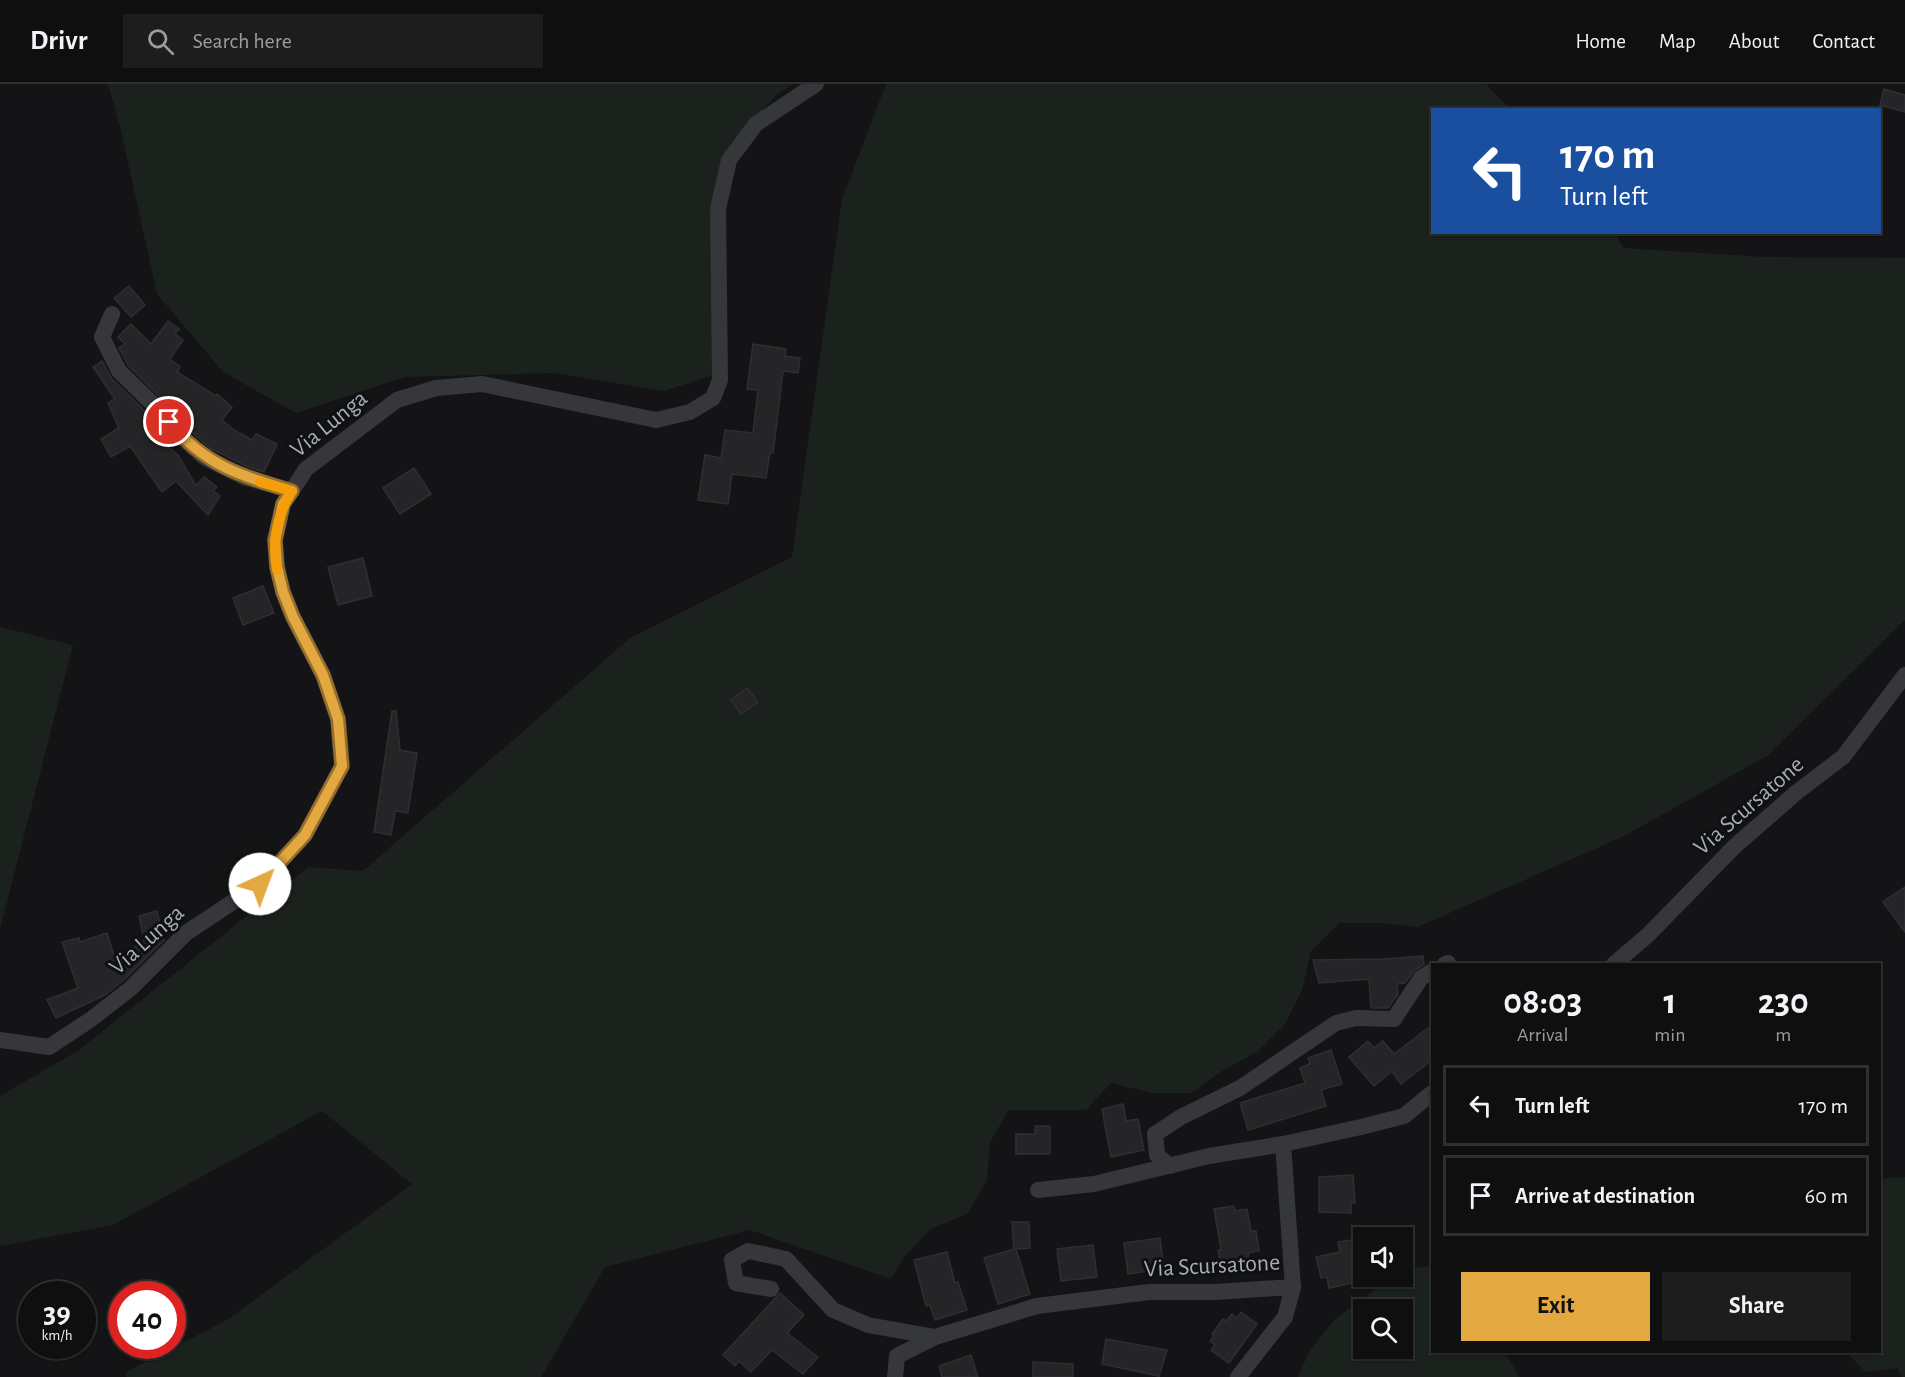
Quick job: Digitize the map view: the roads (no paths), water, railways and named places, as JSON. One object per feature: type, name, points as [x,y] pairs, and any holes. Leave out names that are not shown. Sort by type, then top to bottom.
[{"type":"street","name":"Via Lunga","points":[[0,1040],[49,1047],[90,1020],[130,989],[186,933],[260,884],[305,835],[342,766],[338,719],[323,675],[290,609],[277,567],[275,540],[283,504],[306,469],[396,400],[436,388],[482,384],[656,420],[690,412],[713,398],[720,380],[718,209],[729,160],[756,124],[816,84]]},
{"type":"street","points":[[111,314],[102,337],[119,371],[157,408],[180,436],[204,457],[244,477],[292,491]]},
{"type":"street","name":"Via Scursatone","points":[[1615,963],[1648,935],[1735,846],[1797,792],[1843,757],[1905,675]]},
{"type":"street","points":[[1170,1166],[1157,1155],[1155,1134],[1181,1117],[1240,1088],[1336,1023],[1356,1018],[1394,1019],[1421,978],[1431,973]]},
{"type":"street","points":[[1038,1190],[1095,1184],[1209,1156],[1283,1144],[1361,1127],[1404,1116],[1431,1094]]},
{"type":"street","name":"Via Scursatone","points":[[895,1377],[897,1356],[935,1337],[1037,1306],[1149,1292],[1215,1292],[1293,1287],[1283,1144]]},
{"type":"street","points":[[771,1288],[736,1283],[732,1260],[747,1251],[786,1259],[833,1310],[868,1325],[935,1337]]},
{"type":"street","points":[[1238,1377],[1285,1317],[1293,1287]]}]
